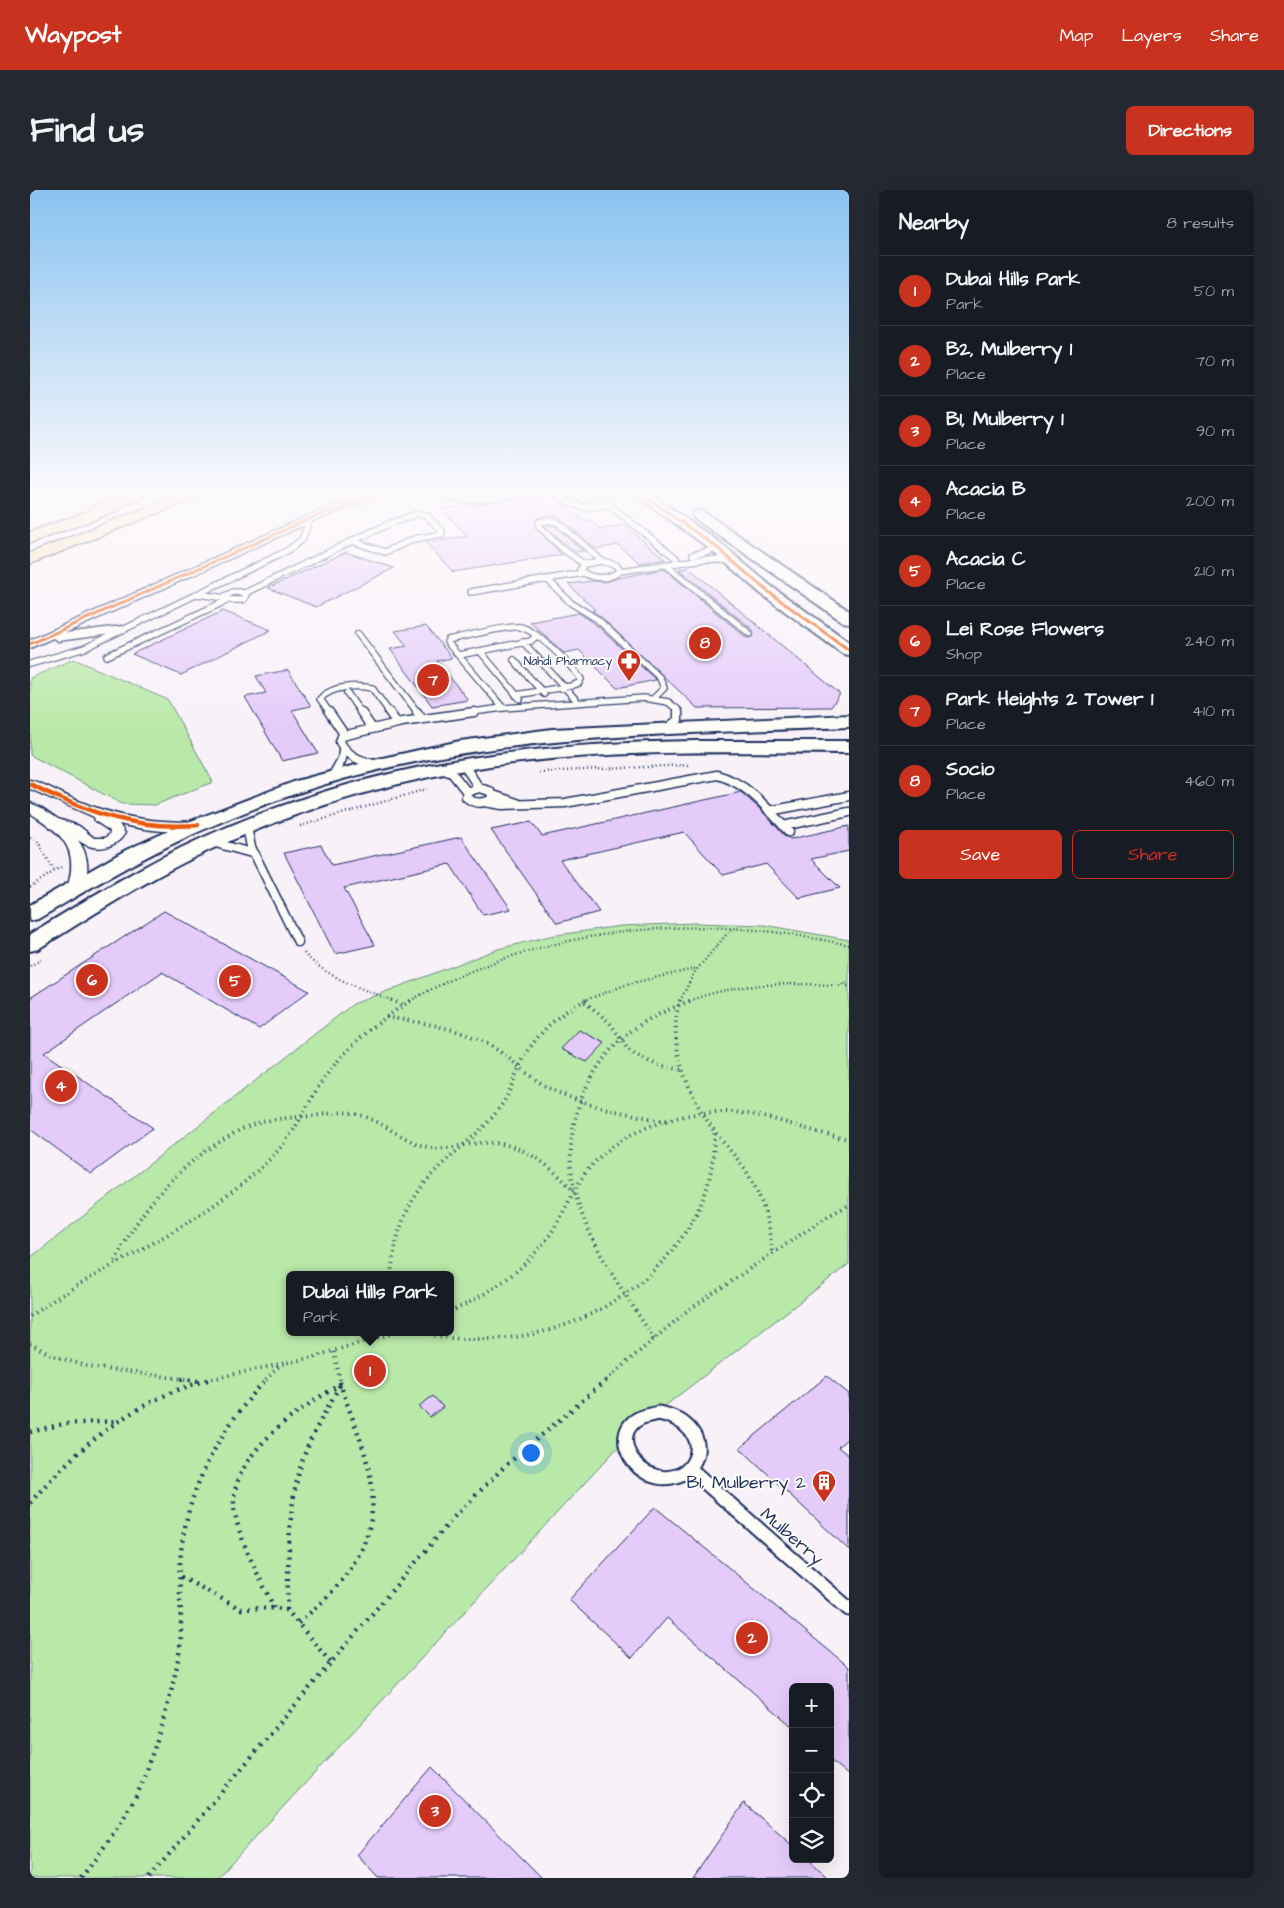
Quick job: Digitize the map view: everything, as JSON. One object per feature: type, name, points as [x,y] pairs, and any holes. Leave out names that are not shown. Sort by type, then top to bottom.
[{"type":"main road","points":[[747,573],[766,590],[845,645]]},
{"type":"main road","points":[[783,573],[849,618]]},
{"type":"main road","points":[[30,914],[134,855],[198,825],[270,797],[332,777],[378,765],[460,747],[552,736],[845,719]]},
{"type":"main road","points":[[763,747],[772,742],[790,738],[849,736]]},
{"type":"main road","points":[[30,944],[132,882],[210,842],[292,809],[344,793],[441,769],[461,773],[562,754],[641,749],[849,747]]},
{"type":"street","points":[[35,642],[189,573]]},
{"type":"street","points":[[35,642],[122,630]]},
{"type":"street","points":[[30,784],[83,807],[145,826],[162,828],[198,825]]},
{"type":"street","points":[[30,807],[55,823],[74,830],[91,843],[108,842],[115,838],[118,833],[117,828],[83,807]]},
{"type":"street","points":[[55,823],[75,847],[80,859],[80,873],[75,888]]},
{"type":"lane","points":[[30,664],[77,651],[242,573]]},
{"type":"lane","points":[[107,656],[226,599],[228,594],[232,592],[243,593],[285,573]]},
{"type":"lane","points":[[471,592],[583,574],[608,578],[614,573]]},
{"type":"lane","points":[[676,573],[750,634]]},
{"type":"lane","points":[[230,579],[234,586],[243,593]]},
{"type":"lane","points":[[547,579],[570,603],[597,620],[660,678],[664,688],[654,698]]},
{"type":"lane","points":[[198,594],[226,599]]},
{"type":"lane","points":[[503,708],[447,642],[448,640],[518,626],[527,628],[582,678],[579,683],[566,687],[516,695]]},
{"type":"lane","points":[[358,634],[422,719]]},
{"type":"lane","points":[[459,655],[533,640],[536,636]]},
{"type":"lane","points":[[523,642],[535,648],[577,701]]},
{"type":"lane","points":[[535,648],[549,646]]},
{"type":"lane","points":[[480,651],[525,705]]},
{"type":"lane","points":[[514,660],[553,703]]},
{"type":"lane","points":[[344,734],[320,698],[325,692],[355,687],[372,688],[397,724]]},
{"type":"lane","points":[[347,693],[372,728]]},
{"type":"lane","points":[[332,777],[342,758],[344,750],[340,739],[344,734],[422,719],[525,705],[654,698],[672,704],[678,709],[680,714],[678,720],[665,729]]},
{"type":"lane","points":[[344,750],[358,760],[378,765]]},
{"type":"lane","points":[[461,773],[479,788],[520,804]]},
{"type":"lane","points":[[461,773],[467,792],[466,797],[470,801],[502,805],[565,803],[718,775],[740,782],[789,832]]},
{"type":"lane","points":[[467,792],[479,788]]},
{"type":"lane","points":[[484,802],[491,800],[493,795]]},
{"type":"lane","points":[[769,811],[849,796]]},
{"type":"lane","points":[[783,826],[849,812]]},
{"type":"lane","points":[[247,827],[255,854],[298,942]]},
{"type":"lane","points":[[210,842],[224,844],[255,854]]},
{"type":"lane","points":[[647,1414],[664,1414],[681,1420],[690,1428],[696,1438],[698,1449],[696,1460],[690,1469],[681,1475],[670,1478],[658,1478],[646,1474],[636,1467],[628,1457],[625,1446],[625,1436],[629,1426],[647,1414]]},
{"type":"lane","name":"Mulberry","points":[[690,1469],[849,1609]]},
{"type":"path","points":[[538,772],[691,765]]},
{"type":"path","points":[[297,827],[461,773]]},
{"type":"path","points":[[30,838],[38,842],[55,872]]},
{"type":"path","points":[[30,1316],[115,1262],[214,1205],[242,1184],[286,1140],[317,1088],[337,1062],[360,1038],[404,1005],[449,980],[486,966],[561,944],[632,931],[668,928],[732,929],[805,936],[849,945]]},
{"type":"path","points":[[732,929],[698,968],[678,1004],[676,1031],[679,1059],[688,1084],[704,1114],[715,1132],[750,1178],[762,1202],[770,1228],[772,1254]]},
{"type":"path","points":[[298,942],[309,961],[348,981],[404,1005]]},
{"type":"path","points":[[392,1271],[395,1243],[400,1224],[414,1198],[430,1176],[485,1125],[507,1096],[529,1048],[545,1029],[564,1012],[585,1002],[642,980],[698,968]]},
{"type":"path","points":[[654,1338],[601,1254],[574,1191],[572,1130],[579,1101],[594,1070],[621,1040],[645,1021],[678,1004],[710,994],[744,987],[779,984],[849,984]]},
{"type":"path","points":[[585,1002],[610,1023],[621,1040],[636,1055],[657,1065],[683,1070]]},
{"type":"path","points":[[386,1018],[461,1033],[489,1046],[538,1083],[579,1101],[606,1109],[667,1121]]},
{"type":"path","points":[[115,1262],[124,1241],[140,1214],[165,1184],[184,1167],[247,1126],[273,1119],[343,1112],[356,1114],[425,1146],[443,1149],[482,1143],[503,1143],[524,1149],[541,1158],[574,1191]]},
{"type":"path","points":[[454,1310],[486,1293],[517,1271],[541,1247],[560,1220],[585,1173],[620,1141],[642,1130],[667,1121],[704,1114],[730,1112],[758,1115],[812,1131],[849,1139]]},
{"type":"path","points":[[446,1336],[462,1339],[506,1339],[547,1333],[587,1318],[627,1295],[667,1256],[683,1237],[699,1208],[716,1153],[715,1132]]},
{"type":"path","points":[[149,1878],[454,1517],[511,1461],[687,1311],[828,1216],[849,1205]]},
{"type":"path","points":[[30,1503],[45,1484],[80,1450],[117,1421],[173,1391],[202,1381],[280,1365],[384,1336]]},
{"type":"path","points":[[30,1344],[57,1357],[90,1367],[202,1381]]},
{"type":"path","points":[[298,1623],[320,1607],[339,1588],[354,1566],[365,1543],[372,1519],[373,1496],[370,1473],[341,1384],[334,1351]]},
{"type":"path","points":[[81,1878],[98,1856],[141,1785],[168,1710],[181,1638],[180,1562],[187,1510],[205,1464],[229,1423],[259,1386],[280,1365]]},
{"type":"path","points":[[274,1608],[248,1548],[237,1516],[234,1503],[238,1478],[253,1456],[284,1422],[302,1408],[341,1384]]},
{"type":"path","points":[[287,1610],[291,1525],[300,1471],[320,1422],[341,1384]]},
{"type":"path","points":[[30,1432],[63,1424],[117,1421]]},
{"type":"path","points":[[181,1577],[242,1609],[250,1611],[274,1608],[287,1610],[331,1663]]},
{"type":"green space","points":[[74,659],[168,700],[213,782],[155,805],[122,804],[30,755],[30,678]]},
{"type":"green space","points":[[695,923],[764,925],[849,940],[849,1264],[635,1429],[217,1878],[30,1878],[30,1258],[353,1004],[498,949],[550,936],[621,926]]},
{"type":"building","points":[[301,573],[384,573],[316,607],[268,588]]},
{"type":"building","points":[[645,573],[669,573],[747,638],[753,637],[753,630],[684,573],[695,573],[840,694],[831,707],[697,708],[600,616],[592,611],[595,610],[568,584],[592,581],[606,582]]},
{"type":"building","points":[[223,611],[271,630],[181,675],[132,654]]},
{"type":"building","points":[[579,613],[594,623],[656,680],[617,688],[579,650],[564,653],[530,622]]},
{"type":"building","points":[[426,626],[452,658],[437,661],[468,700],[432,706],[390,649],[407,646],[395,631]]},
{"type":"building","points":[[288,670],[311,706],[292,710],[318,753],[282,761],[245,697],[266,693],[256,676]]},
{"type":"building","points":[[741,792],[785,836],[791,839],[849,826],[849,851],[811,859],[840,888],[799,898],[766,864],[723,875],[684,832],[560,860],[599,912],[557,923],[491,830],[531,822],[542,836]]},
{"type":"building","points":[[461,837],[511,909],[483,915],[450,864],[344,888],[375,945],[335,954],[284,853],[321,845],[332,865]]},
{"type":"building","points":[[164,911],[309,991],[259,1029],[162,972],[44,1053],[153,1128],[91,1174],[30,1129],[30,998]]},
{"type":"building","points":[[579,1030],[605,1043],[587,1062],[561,1049]]},
{"type":"building","name":"B1, Mulberry 2","points":[[827,1376],[849,1394],[849,1437],[838,1447],[849,1456],[849,1550],[740,1448]]},
{"type":"building","points":[[433,1396],[443,1407],[430,1417],[419,1406]]},
{"type":"building","points":[[655,1507],[849,1667],[849,1776],[834,1763],[834,1683],[789,1683],[789,1724],[667,1618],[632,1658],[569,1600]]},
{"type":"building","points":[[432,1767],[542,1878],[378,1878],[357,1855]]},
{"type":"building","points":[[744,1803],[789,1842],[789,1863],[812,1863],[829,1878],[693,1878]]},
{"type":"cycle path","points":[[30,644],[189,573]]},
{"type":"cycle path","points":[[746,573],[766,590],[849,650]]},
{"type":"cycle path","points":[[30,784],[70,803],[111,818],[153,826],[198,825]]},
{"type":"place","name":"Socio","points":[[705,643]]},
{"type":"place","name":"Park Heights 2 Tower 1","points":[[433,680]]},
{"type":"place","name":"Nahdi Pharmacy","points":[[629,682]]},
{"type":"place","name":"Lei Rose Flowers","points":[[92,980]]},
{"type":"place","name":"Acacia C","points":[[235,981]]},
{"type":"place","name":"Acacia B","points":[[61,1086]]},
{"type":"place","name":"Dubai Hills Park","points":[[370,1371]]},
{"type":"place","name":"B1, Mulberry 2","points":[[824,1503]]},
{"type":"place","name":"B2, Mulberry 1","points":[[752,1638]]},
{"type":"place","name":"B1, Mulberry 1","points":[[435,1811]]}]
